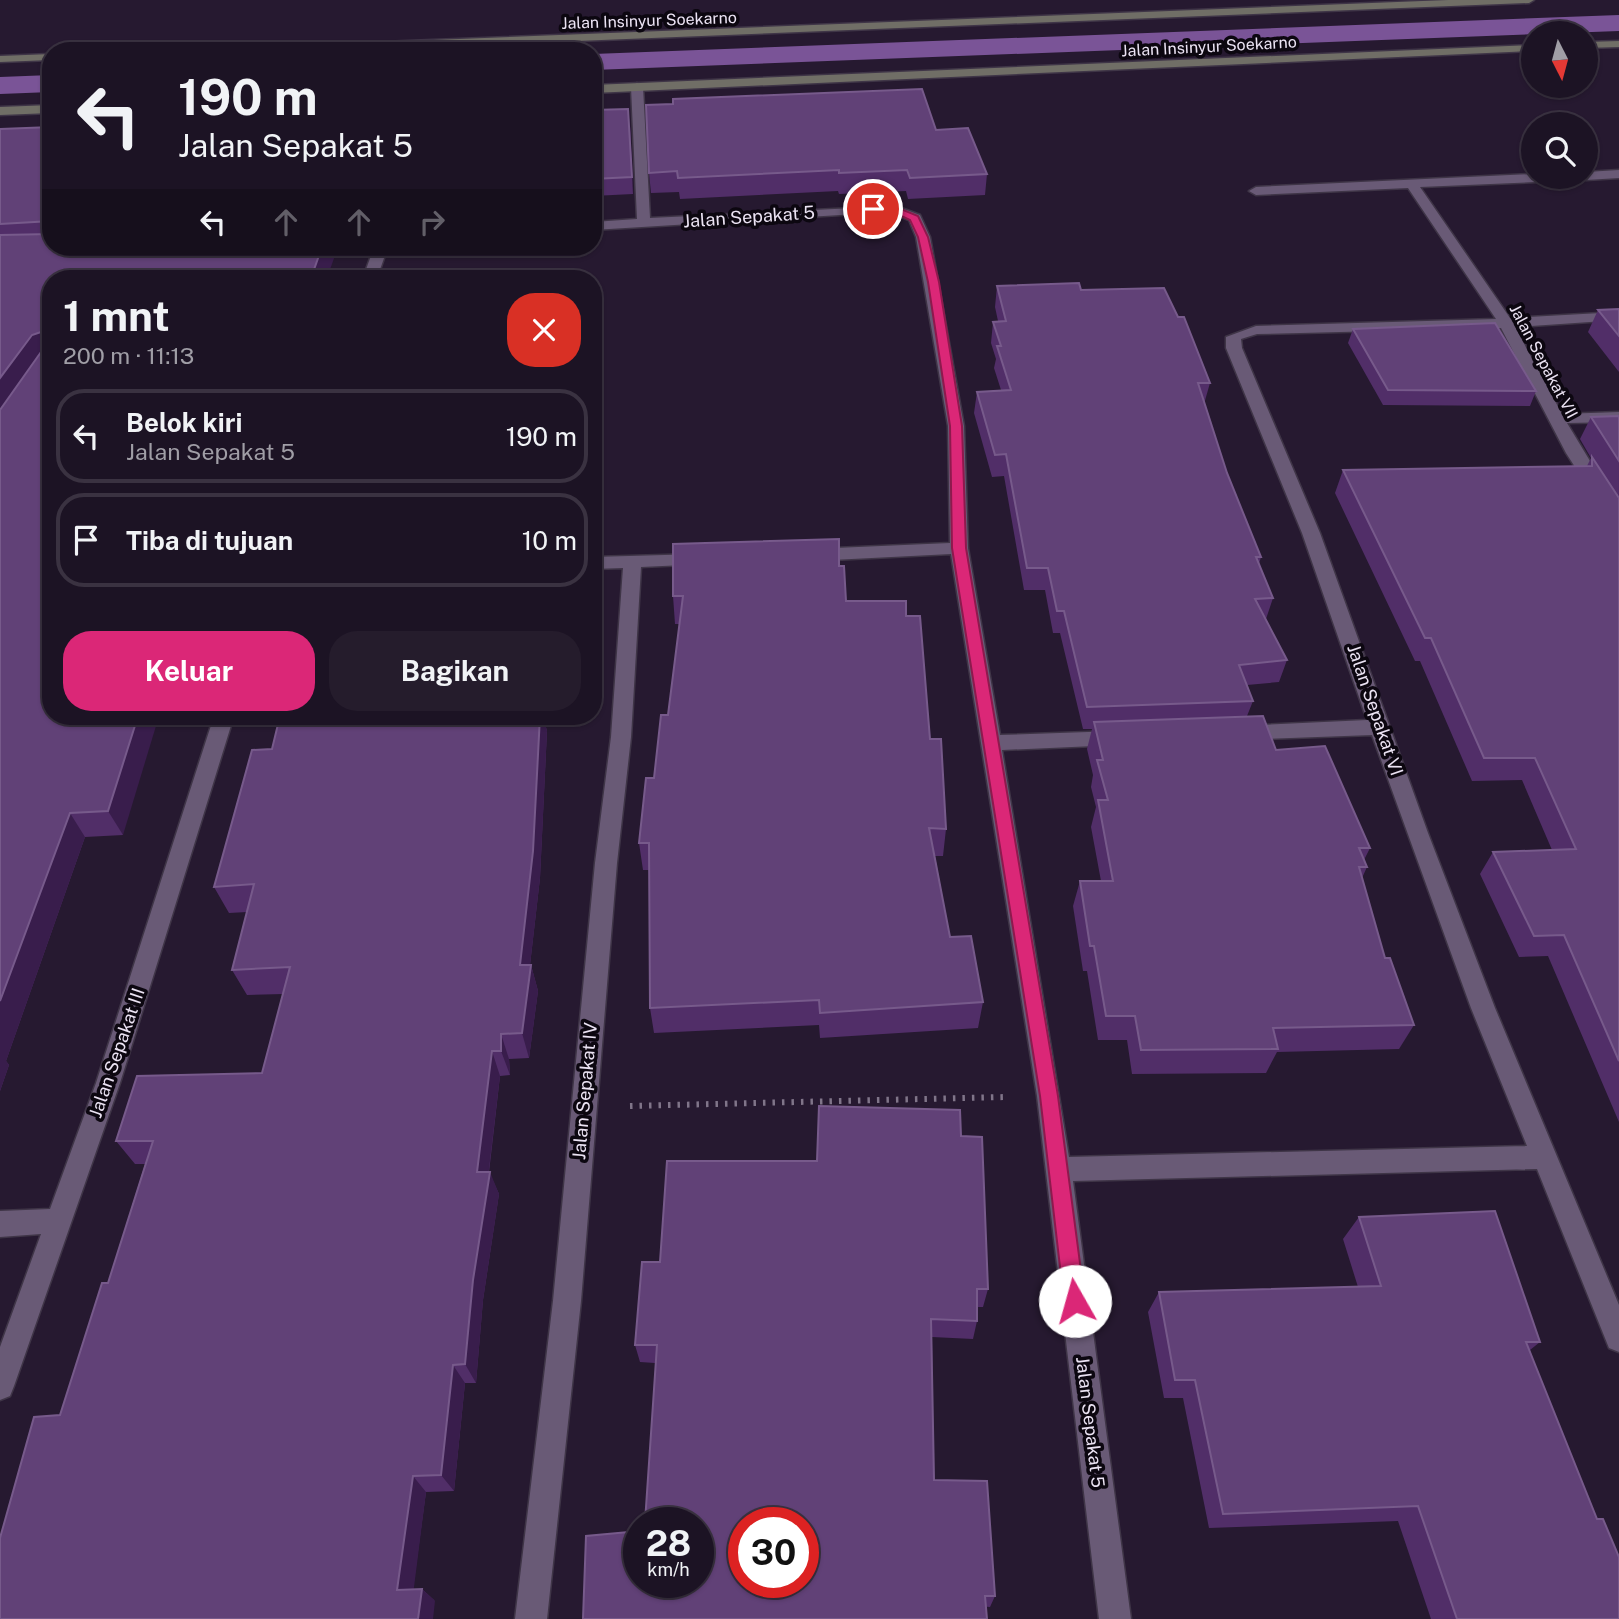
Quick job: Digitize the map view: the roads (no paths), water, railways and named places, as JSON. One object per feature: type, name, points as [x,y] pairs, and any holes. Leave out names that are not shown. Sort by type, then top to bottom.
[{"type":"street","name":"Jalan Insinyur Soekarno","points":[[460,42],[1529,0]]},
{"type":"street","points":[[1598,45],[1619,44]]},
{"type":"street","name":"Jalan Insinyur Soekarno","points":[[602,89],[1521,49]]},
{"type":"street","points":[[0,59],[42,57]]},
{"type":"street","points":[[638,87],[644,223]]},
{"type":"street","points":[[0,111],[42,109]]},
{"type":"street","points":[[1598,175],[1619,174]]},
{"type":"street","points":[[1256,191],[1521,179]]},
{"type":"street","name":"Jalan Sepakat VII","points":[[1411,183],[1506,323],[1555,419],[1619,522]]},
{"type":"street","name":"Jalan Sepakat 5","points":[[602,225],[873,209],[896,210],[915,218],[923,237],[933,282],[956,426],[959,548],[1049,1096],[1115,1619]]},
{"type":"street","points":[[1506,323],[1619,316]]},
{"type":"street","name":"Jalan Sepakat VI","points":[[1506,323],[1256,331],[1233,337],[1234,348],[1311,533],[1382,727],[1417,833],[1469,970],[1619,1338]]},
{"type":"street","points":[[1555,419],[1619,417]]},
{"type":"street","points":[[797,556],[959,548]]},
{"type":"street","points":[[602,563],[716,560]]},
{"type":"street","name":"Jalan Sepakat IV","points":[[531,1619],[567,1301],[606,863],[621,737],[632,562]]},
{"type":"street","name":"Jalan Sepakat III","points":[[0,1386],[116,1058],[221,725]]},
{"type":"street","points":[[1215,734],[1382,727]]},
{"type":"street","points":[[993,743],[1132,737]]},
{"type":"street","points":[[1058,1169],[1545,1157]]},
{"type":"street","points":[[0,1224],[58,1221]]}]
